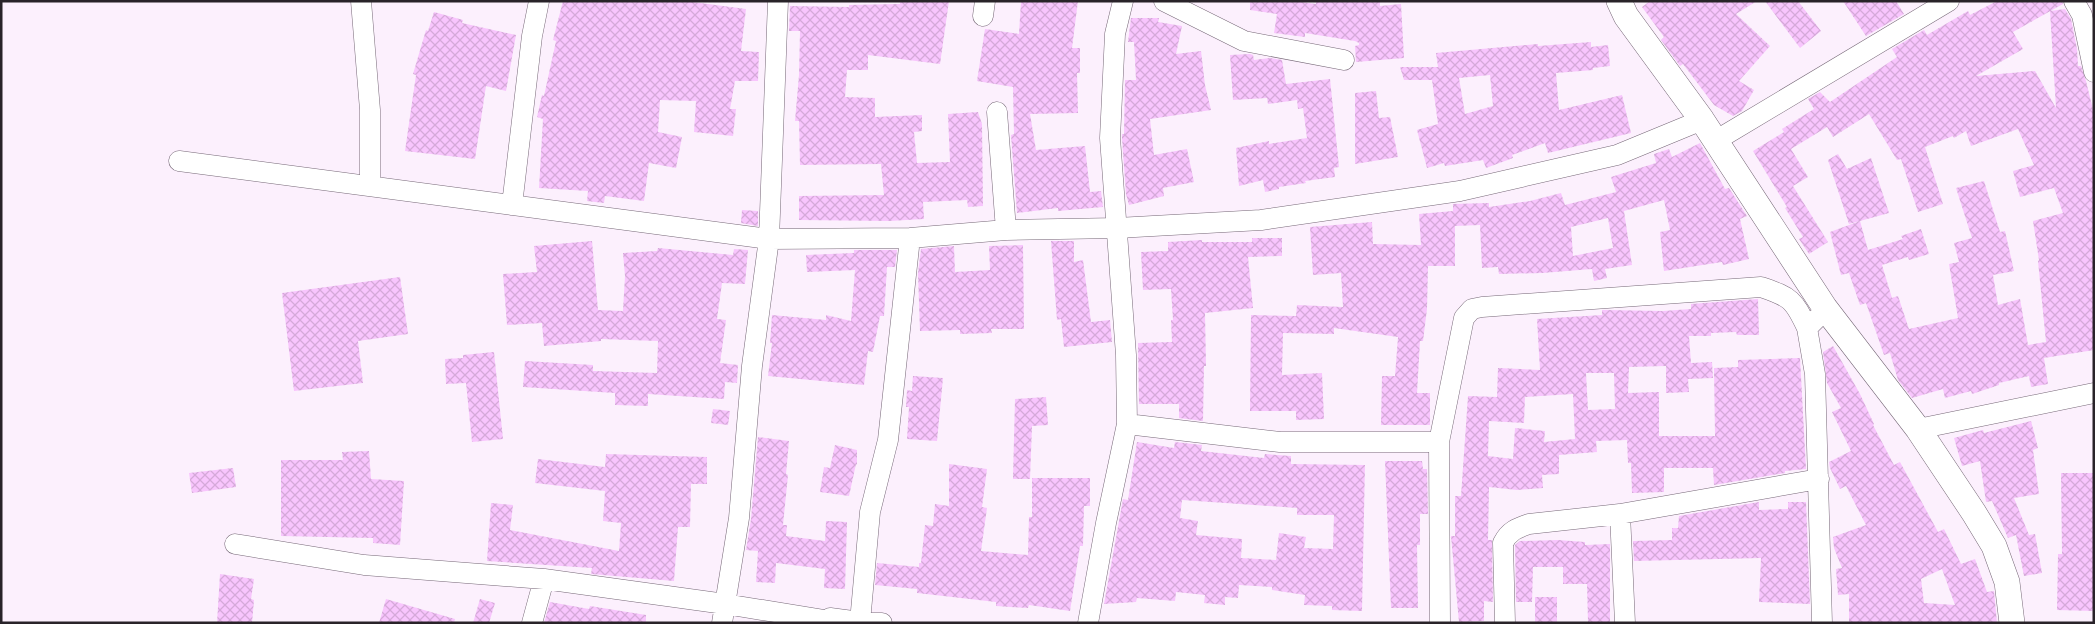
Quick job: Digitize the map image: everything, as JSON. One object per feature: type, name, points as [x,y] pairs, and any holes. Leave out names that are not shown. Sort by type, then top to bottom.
[{"type":"street","points":[[361,1],[370,110],[370,186]]},
{"type":"street","points":[[512,205],[532,36],[539,1]]},
{"type":"street","points":[[723,613],[739,518],[752,366],[769,239],[778,1]]},
{"type":"street","points":[[1088,623],[1106,523],[1127,424],[1126,355],[1110,138],[1115,34],[1124,1]]},
{"type":"street","points":[[1164,1],[1244,41],[1344,60]]},
{"type":"street","points":[[1618,1],[1626,16],[1709,131],[1825,308],[1918,429],[1994,546],[2007,582],[2012,623]]},
{"type":"street","points":[[179,161],[769,239],[910,238],[1006,230],[1117,228],[1261,220],[1460,191],[1617,155],[1709,131],[1948,1]]},
{"type":"street","points":[[2074,1],[2082,15],[2094,72]]},
{"type":"street","points":[[997,112],[1006,230]]},
{"type":"street","points":[[860,622],[870,512],[888,440],[910,238]]},
{"type":"street","points":[[1440,623],[1439,442],[1464,318],[1472,309],[1761,287],[1782,294],[1796,304],[1807,328],[1815,374],[1822,623]]},
{"type":"street","points":[[1807,328],[1825,308]]},
{"type":"street","points":[[1918,429],[2094,393]]},
{"type":"street","points":[[1127,424],[1280,442],[1439,442]]},
{"type":"street","points":[[1505,623],[1502,543],[1508,534],[1529,524],[1620,514],[1819,479]]},
{"type":"street","points":[[1620,514],[1625,623]]},
{"type":"street","points":[[235,544],[364,566],[544,579],[723,613],[843,623]]},
{"type":"street","points":[[532,623],[544,579]]},
{"type":"street","points":[[723,613],[882,623]]},
{"type":"street","points":[[853,623],[860,622]]},
{"type":"building","points":[[563,1],[685,1],[746,9],[741,51],[759,52],[758,81],[735,81],[730,109],[736,109],[733,136],[694,132],[696,101],[660,100],[658,132],[682,137],[676,168],[649,163],[644,201],[605,196],[604,203],[587,201],[588,191],[539,188],[543,119],[537,117],[542,95],[544,96],[556,41],[553,40]]},
{"type":"building","points":[[900,1],[949,1],[940,64],[868,55],[868,70],[847,70],[845,97],[875,98],[875,117],[922,115],[922,131],[914,132],[917,163],[950,162],[948,114],[978,112],[982,124],[983,206],[968,207],[967,200],[923,202],[924,219],[889,221],[799,220],[799,196],[884,195],[881,164],[800,165],[799,121],[795,121],[800,31],[789,31],[790,6],[849,7],[849,5],[900,4]]},
{"type":"building","points":[[1021,1],[1078,1],[1072,48],[1080,48],[1080,73],[1077,73],[1078,113],[1030,114],[1036,150],[1085,146],[1090,192],[1101,191],[1103,207],[1058,211],[1058,208],[1017,213],[1011,135],[1014,134],[1013,87],[977,81],[985,29],[1019,34]]},
{"type":"building","points":[[1250,1],[1294,1],[1316,4],[1316,1],[1380,1],[1380,6],[1401,4],[1404,58],[1356,62],[1355,46],[1359,45],[1359,43],[1355,41],[1305,33],[1305,37],[1274,33],[1277,14],[1250,10]]},
{"type":"building","points":[[1650,1],[1757,1],[1736,14],[1770,46],[1739,81],[1754,90],[1742,111],[1733,116],[1714,105],[1683,64],[1680,66],[1661,40],[1664,37],[1642,7]]},
{"type":"building","points":[[1765,1],[1798,1],[1821,31],[1800,48]]},
{"type":"building","points":[[1843,1],[1896,1],[1904,14],[1866,36]]},
{"type":"building","points":[[1997,1],[2062,1],[2063,4],[2051,11],[2065,9],[2071,19],[2077,49],[2078,66],[2081,66],[2086,81],[2094,114],[2094,350],[2044,358],[2048,384],[2031,387],[2029,376],[1999,383],[1999,385],[1972,394],[1971,391],[1945,398],[1943,389],[1912,398],[1898,380],[1890,353],[1884,355],[1866,303],[1860,305],[1849,273],[1841,275],[1830,232],[1860,221],[1868,250],[1903,239],[1901,236],[1921,229],[1929,254],[1909,260],[1908,257],[1882,265],[1892,298],[1898,296],[1909,329],[1958,318],[1949,264],[1959,262],[1954,243],[1972,238],[1956,188],[1984,181],[2000,232],[2005,231],[2014,271],[1993,275],[1998,305],[2020,299],[2028,345],[2046,342],[2039,260],[2033,221],[2063,213],[2054,188],[2020,197],[2013,171],[2034,165],[2018,129],[1971,146],[1966,131],[1954,138],[1953,136],[1925,147],[1943,204],[1918,212],[1901,159],[1897,160],[1869,114],[1833,137],[1827,127],[1791,149],[1808,177],[1793,186],[1828,242],[1809,254],[1799,239],[1803,237],[1785,208],[1787,207],[1753,151],[1784,132],[1782,129],[1814,109],[1808,99],[1820,92],[1830,102],[1897,57],[1892,49],[1924,30],[1927,35],[1968,11],[1970,15]],"holes":[[[2050,11],[2056,108],[2035,71],[1976,76],[2023,49],[2013,32]]]},
{"type":"building","points":[[434,12],[463,20],[462,23],[516,35],[506,91],[486,86],[475,159],[405,151],[416,75],[413,74],[426,30],[428,31]]},
{"type":"building","points":[[1131,18],[1159,18],[1158,22],[1182,26],[1176,54],[1201,51],[1205,85],[1211,110],[1150,119],[1154,155],[1187,149],[1194,182],[1163,188],[1164,196],[1129,205],[1126,194],[1122,134],[1124,134],[1125,80],[1136,80],[1134,42],[1128,42]]},
{"type":"building","points":[[1591,42],[1591,47],[1608,45],[1610,66],[1593,68],[1593,70],[1556,73],[1559,110],[1622,95],[1631,133],[1548,153],[1545,143],[1512,155],[1513,158],[1486,168],[1483,160],[1445,166],[1444,163],[1427,168],[1417,130],[1438,124],[1432,80],[1404,80],[1400,67],[1438,67],[1436,53],[1538,44],[1538,46]],"holes":[[[1490,75],[1493,106],[1465,114],[1459,78]]]},
{"type":"building","points":[[1230,55],[1253,55],[1254,60],[1270,58],[1282,60],[1286,84],[1330,79],[1339,167],[1334,168],[1335,177],[1305,181],[1306,183],[1279,187],[1279,189],[1265,192],[1263,180],[1239,186],[1236,148],[1269,141],[1269,144],[1307,138],[1303,108],[1298,109],[1297,100],[1268,104],[1267,98],[1233,100]]},
{"type":"building","points":[[1376,91],[1379,118],[1390,117],[1398,157],[1355,164],[1355,93]]},
{"type":"building","points":[[1700,143],[1725,189],[1729,188],[1747,216],[1740,219],[1749,259],[1723,265],[1722,262],[1664,271],[1660,232],[1670,230],[1664,200],[1624,211],[1632,265],[1605,269],[1607,278],[1594,281],[1592,269],[1499,274],[1498,267],[1482,268],[1480,225],[1455,226],[1455,266],[1428,266],[1427,309],[1423,341],[1420,341],[1417,393],[1430,393],[1430,425],[1381,425],[1382,376],[1395,376],[1398,337],[1334,328],[1334,334],[1283,333],[1282,375],[1322,373],[1324,419],[1296,420],[1296,411],[1250,411],[1251,315],[1296,316],[1297,305],[1343,307],[1341,273],[1313,275],[1310,227],[1372,222],[1373,244],[1421,245],[1419,214],[1453,211],[1453,204],[1489,203],[1489,207],[1530,201],[1561,193],[1565,205],[1616,192],[1611,177],[1656,163],[1654,154],[1669,149],[1672,157]],"holes":[[[1608,218],[1613,248],[1573,256],[1571,227]]]},
{"type":"building","points":[[1838,154],[1847,169],[1871,158],[1889,213],[1849,224],[1828,160]]},
{"type":"building","points":[[742,210],[758,211],[758,226],[741,223]]},
{"type":"building","points":[[1252,238],[1282,238],[1282,256],[1248,257],[1253,308],[1205,313],[1206,366],[1204,366],[1203,421],[1179,418],[1179,404],[1139,404],[1138,343],[1172,342],[1171,320],[1173,320],[1171,289],[1143,290],[1141,252],[1168,251],[1168,242],[1202,240],[1202,242],[1252,242]]},
{"type":"building","points":[[592,241],[598,310],[623,311],[625,276],[623,253],[657,251],[658,248],[733,255],[734,249],[748,250],[745,284],[722,283],[717,319],[726,320],[720,363],[738,365],[737,383],[725,382],[724,399],[648,394],[648,406],[615,405],[615,393],[523,387],[525,361],[593,365],[593,371],[657,373],[658,341],[601,339],[601,341],[544,346],[542,323],[507,325],[503,274],[537,272],[534,246]]},
{"type":"building","points":[[1051,241],[1074,241],[1074,262],[1083,260],[1091,322],[1110,320],[1112,342],[1064,347],[1061,319],[1057,320]]},
{"type":"building","points":[[1023,245],[1024,329],[991,329],[992,333],[960,334],[960,330],[920,331],[918,273],[921,249],[954,246],[955,272],[990,270],[989,246]]},
{"type":"building","points":[[854,250],[897,250],[895,267],[887,267],[884,316],[880,316],[873,352],[868,351],[864,385],[768,376],[772,343],[770,343],[772,315],[826,320],[826,315],[851,321],[855,270],[807,272],[806,255],[854,253]]},
{"type":"building","points":[[400,277],[408,334],[358,341],[363,383],[294,391],[282,293]]},
{"type":"building","points":[[1758,299],[1759,335],[1737,335],[1736,332],[1711,333],[1711,336],[1689,336],[1691,363],[1712,362],[1713,378],[1688,379],[1689,392],[1666,393],[1666,366],[1629,367],[1628,393],[1659,392],[1659,436],[1715,436],[1714,368],[1738,367],[1738,360],[1800,358],[1806,469],[1785,471],[1785,473],[1714,485],[1713,468],[1664,468],[1664,492],[1632,493],[1631,463],[1628,463],[1627,440],[1596,441],[1597,452],[1559,455],[1559,474],[1542,475],[1543,488],[1517,490],[1489,487],[1488,540],[1492,540],[1493,602],[1484,601],[1484,621],[1459,622],[1451,536],[1455,536],[1455,496],[1461,496],[1468,396],[1497,397],[1498,368],[1540,370],[1537,319],[1602,315],[1602,310],[1663,311],[1691,309],[1691,304]],"holes":[[[1586,373],[1614,373],[1615,409],[1588,410]],[[1573,394],[1575,439],[1544,442],[1545,431],[1515,428],[1513,459],[1488,456],[1489,421],[1524,423],[1525,397]]]},
{"type":"building","points":[[1833,346],[1860,394],[1873,425],[1894,465],[1900,462],[1938,532],[1944,529],[1961,564],[1975,559],[1987,592],[1994,591],[1997,623],[1849,623],[1849,594],[1838,595],[1836,569],[1842,568],[1834,548],[1833,537],[1866,525],[1846,486],[1840,489],[1830,468],[1829,462],[1851,451],[1832,412],[1841,408],[1827,383],[1823,352]],"holes":[[[1942,569],[1955,605],[1924,603],[1921,579]]]},
{"type":"building","points":[[494,352],[503,439],[472,442],[466,383],[446,384],[445,359],[463,358],[463,355]]},
{"type":"building","points":[[913,376],[943,378],[937,441],[907,439],[909,407],[906,407],[907,390],[912,391]]},
{"type":"building","points":[[1046,397],[1048,425],[1032,426],[1030,479],[1013,479],[1015,399]]},
{"type":"building","points":[[713,409],[730,411],[728,425],[711,423]]},
{"type":"building","points":[[2031,421],[2038,448],[2033,450],[2039,494],[2014,498],[2029,535],[2035,534],[2042,573],[2024,576],[2016,535],[2008,538],[1992,501],[1986,502],[1980,461],[1962,466],[1954,438],[1983,430],[1984,433]]},
{"type":"building","points":[[758,437],[789,441],[783,525],[787,525],[786,536],[825,541],[826,521],[847,522],[845,589],[824,588],[825,569],[776,563],[775,583],[756,582],[758,551],[746,550],[751,519]]},
{"type":"building","points":[[1137,442],[1174,448],[1175,442],[1202,445],[1201,451],[1264,458],[1265,454],[1291,456],[1291,464],[1365,465],[1362,611],[1332,610],[1332,606],[1304,605],[1305,595],[1272,590],[1272,587],[1239,585],[1238,598],[1225,597],[1225,605],[1204,603],[1205,595],[1176,592],[1175,601],[1137,598],[1136,602],[1104,604],[1123,499],[1128,500]],"holes":[[[1182,500],[1297,508],[1297,515],[1334,515],[1333,549],[1304,548],[1306,537],[1279,533],[1276,560],[1241,558],[1242,539],[1196,535],[1198,521],[1180,518]]]},
{"type":"building","points":[[835,445],[857,450],[857,465],[849,496],[820,492],[824,467],[830,468]]},
{"type":"building","points":[[369,451],[371,479],[404,481],[400,545],[373,543],[373,538],[281,536],[281,460],[343,460],[342,452]]},
{"type":"building","points":[[606,454],[707,457],[707,484],[691,484],[690,527],[678,527],[674,581],[591,574],[592,568],[487,561],[491,503],[513,505],[510,530],[619,551],[621,523],[603,521],[605,491],[535,483],[538,459],[605,467]]},
{"type":"building","points":[[1385,461],[1422,461],[1423,469],[1427,469],[1428,514],[1420,514],[1420,545],[1417,545],[1418,608],[1391,608]]},
{"type":"building","points":[[949,464],[987,469],[982,507],[987,508],[981,551],[1028,555],[1029,517],[1032,517],[1032,478],[1090,478],[1090,506],[1084,506],[1083,546],[1080,546],[1070,611],[1029,605],[1028,608],[996,606],[996,602],[917,593],[917,589],[875,585],[877,563],[919,567],[925,525],[933,526],[935,504],[949,506]]},
{"type":"building","points":[[233,468],[236,487],[192,493],[189,473]]},
{"type":"building","points":[[2061,473],[2094,473],[2094,611],[2057,610],[2058,554],[2062,554]]},
{"type":"building","points":[[1759,502],[1759,510],[1788,509],[1788,502],[1806,502],[1810,604],[1759,602],[1761,558],[1634,561],[1633,541],[1672,540],[1672,528],[1678,528],[1679,516]]},
{"type":"building","points":[[1558,540],[1585,542],[1585,545],[1610,544],[1610,622],[1588,622],[1587,584],[1563,584],[1563,567],[1533,567],[1532,602],[1516,602],[1515,545],[1520,541]]},
{"type":"building","points":[[220,574],[254,579],[251,599],[254,600],[252,623],[217,623]]},
{"type":"building","points":[[1535,597],[1557,597],[1557,622],[1535,622]]},
{"type":"building","points":[[386,599],[455,619],[454,623],[379,623]]},
{"type":"building","points":[[480,599],[495,603],[489,623],[473,623]]},
{"type":"building","points":[[550,602],[589,609],[590,606],[646,615],[646,623],[544,623]]}]
